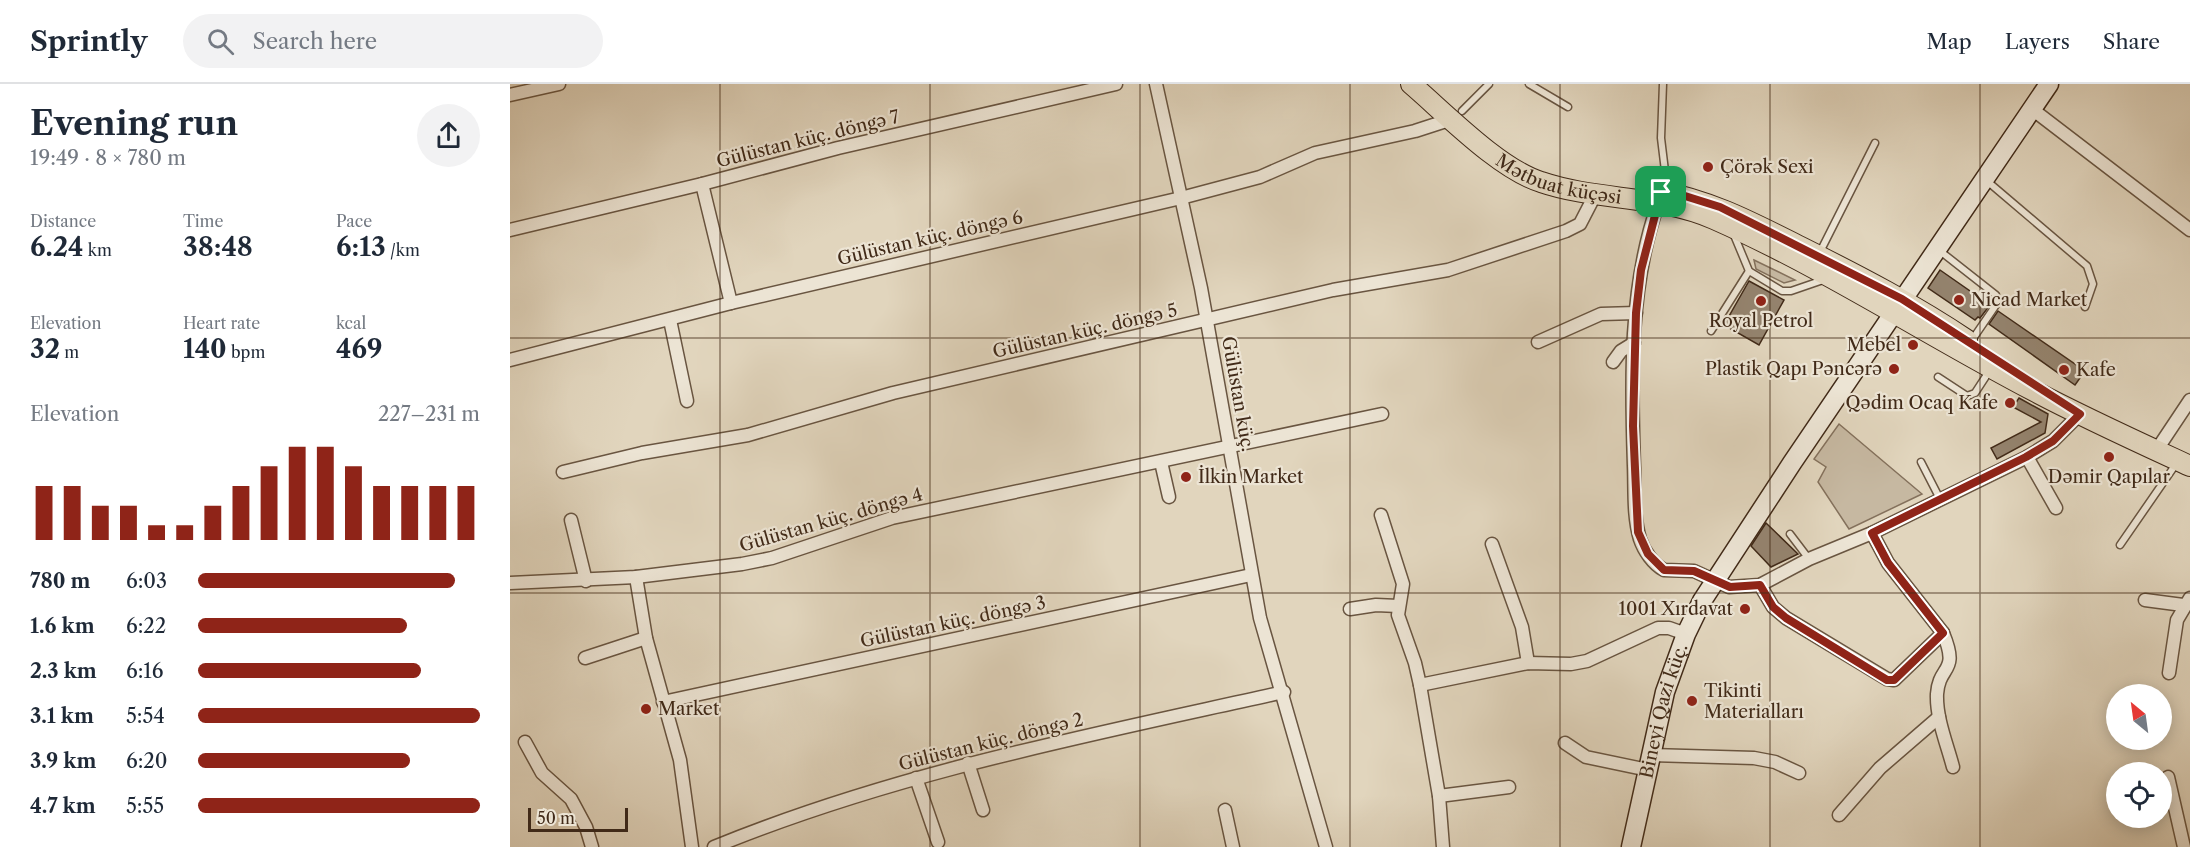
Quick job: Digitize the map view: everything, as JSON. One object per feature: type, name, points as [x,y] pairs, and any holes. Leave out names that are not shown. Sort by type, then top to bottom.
[{"type":"main road","name":"Mətbuat küçəsi","points":[[1411,84],[1524,159],[1545,170],[1660,198],[1729,227],[1830,278],[1898,306],[1970,342],[2080,414]]},
{"type":"main road","name":"Mətbuat küçəsi","points":[[1431,84],[1457,115],[1524,174],[1539,182],[1595,195],[1660,198],[1685,196],[1720,207],[1819,256],[1992,367],[2080,414],[2184,464]]},
{"type":"main road","name":"Bineyi Qazi küç.","points":[[1631,847],[1665,692],[1686,634],[1714,582],[2049,84]]},
{"type":"street","points":[[510,95],[559,84]]},
{"type":"street","name":"Gülüstan küç. döngə 7","points":[[510,230],[702,184],[838,148],[1116,84]]},
{"type":"street","name":"Gülüstan küç.","points":[[1156,84],[1207,321],[1251,575],[1263,628],[1284,692],[1326,847]]},
{"type":"street","points":[[2032,109],[2190,230]]},
{"type":"street","name":"Gülüstan küç. döngə 6","points":[[510,360],[731,303],[1181,198],[1260,177],[1315,153],[1355,146],[1457,115]]},
{"type":"street","points":[[702,184],[731,303]]},
{"type":"street","name":"Gülüstan küç. döngə 5","points":[[563,472],[642,453],[748,435],[893,393],[1333,290],[1448,270],[1490,258],[1580,224],[1587,215],[1595,195]]},
{"type":"street","points":[[1660,198],[1641,270],[1634,343],[1633,426],[1636,513],[1641,540],[1653,560],[1664,570],[1694,571],[1714,582],[1730,587],[1760,585],[1809,559],[1872,533],[2026,457],[2053,441],[2080,414]]},
{"type":"street","points":[[1538,342],[1602,314],[1636,313]]},
{"type":"street","points":[[670,320],[687,401]]},
{"type":"street","points":[[1612,362],[1621,351],[1634,343]]},
{"type":"street","points":[[2156,451],[2190,400]]},
{"type":"street","name":"Gülüstan küç. döngə 4","points":[[510,583],[636,577],[742,564],[772,558],[892,518],[1382,414]]},
{"type":"street","points":[[2026,457],[2056,508]]},
{"type":"street","points":[[1161,462],[1169,497]]},
{"type":"street","points":[[1381,515],[1403,584],[1398,606],[1400,624],[1415,663],[1420,685],[1439,796],[1443,847]]},
{"type":"street","points":[[571,520],[586,581]]},
{"type":"street","points":[[1872,533],[1888,563],[1943,633],[1949,646],[1951,663],[1938,689],[1940,717],[1953,767]]},
{"type":"street","points":[[1492,544],[1522,627],[1528,663]]},
{"type":"street","name":"Gülüstan küç. döngə 3","points":[[663,702],[1251,575]]},
{"type":"street","points":[[636,577],[646,638],[680,760],[692,847]]},
{"type":"street","points":[[1760,585],[1773,607],[1786,618],[1887,680],[1894,680],[1943,633]]},
{"type":"street","points":[[2145,600],[2187,601],[2177,620],[2169,673]]},
{"type":"street","points":[[1350,609],[1398,606]]},
{"type":"street","points":[[1420,685],[1528,663],[1571,664],[1587,661],[1658,628],[1669,628],[1686,634]]},
{"type":"street","points":[[585,658],[646,638]]},
{"type":"street","name":"Gülüstan küç. döngə 2","points":[[714,847],[799,814],[968,763],[1284,692]]},
{"type":"street","points":[[1839,815],[1880,768],[1940,717]]},
{"type":"street","points":[[525,742],[542,773],[571,800],[586,826],[592,847]]},
{"type":"street","points":[[1565,743],[1586,758],[1649,762],[1754,758],[1775,762],[1799,773]]},
{"type":"street","points":[[968,763],[983,810]]},
{"type":"street","points":[[916,778],[938,842]]},
{"type":"street","points":[[1439,796],[1509,787]]},
{"type":"street","points":[[2172,794],[2184,847]]},
{"type":"street","points":[[1226,810],[1233,847]]},
{"type":"lane","points":[[1457,115],[1489,84]]},
{"type":"lane","points":[[1529,84],[1568,107]]},
{"type":"lane","points":[[1660,198],[1665,171],[1661,138],[1663,84]]},
{"type":"lane","points":[[1819,256],[1875,143]]},
{"type":"lane","points":[[1984,179],[2087,266],[2093,284],[2085,307]]},
{"type":"lane","points":[[1729,227],[1739,243],[1745,266],[1749,271],[1782,291],[1791,291],[1830,278]]},
{"type":"lane","points":[[1937,248],[1996,295],[1996,305],[1970,342]]},
{"type":"lane","points":[[1711,332],[1749,271]]},
{"type":"lane","points":[[1938,377],[1967,396],[1975,393],[1992,367]]},
{"type":"lane","points":[[1921,462],[1940,499]]},
{"type":"lane","points":[[2120,545],[2184,464]]},
{"type":"lane","points":[[1790,534],[1809,559]]},
{"type":"shaded area","points":[[1754,260],[1795,280],[1784,283],[1756,269]]},
{"type":"shaded area","points":[[1839,424],[1922,494],[1849,529],[1818,482],[1826,467],[1814,459]]},
{"type":"building","points":[[1940,270],[1990,305],[1980,318],[1975,320],[1928,288]]},
{"type":"building","points":[[1749,281],[1784,300],[1759,345],[1724,325]]},
{"type":"building","points":[[1998,311],[2085,371],[2075,385],[1989,324]]},
{"type":"building","points":[[2019,398],[2048,414],[2045,433],[1997,459],[1991,448],[2041,422],[2013,407]]},
{"type":"building","points":[[1766,523],[1798,554],[1771,567],[1751,546]]},
{"type":"place","name":"Çörək Sexi","points":[[1708,167]]},
{"type":"place","name":"Nicad Market","points":[[1959,300]]},
{"type":"place","name":"Royal Petrol","points":[[1761,301]]},
{"type":"place","name":"Mebel","points":[[1913,345]]},
{"type":"place","name":"Plastik Qapı Pəncərə","points":[[1894,369]]},
{"type":"place","name":"Kafe","points":[[2064,370]]},
{"type":"place","name":"Qədim Ocaq Kafe","points":[[2010,403]]},
{"type":"place","name":"Dəmir Qapılar","points":[[2109,457]]},
{"type":"place","name":"İlkin Market","points":[[1186,477]]},
{"type":"place","name":"1001 Xırdavat","points":[[1745,609]]},
{"type":"place","name":"Tikinti Materialları","points":[[1692,701]]},
{"type":"place","name":"Market","points":[[646,709]]},
{"type":"route","points":[[1661,192],[1685,196],[1720,207],[1902,299],[2080,414],[2063,434],[2026,457],[1872,533],[1888,563],[1943,633],[1894,680],[1887,680],[1786,618],[1766,599],[1760,585],[1754,588],[1730,587],[1714,582],[1694,571],[1664,570],[1658,567],[1648,554],[1641,540],[1636,513],[1633,364],[1641,270],[1661,192]]}]
